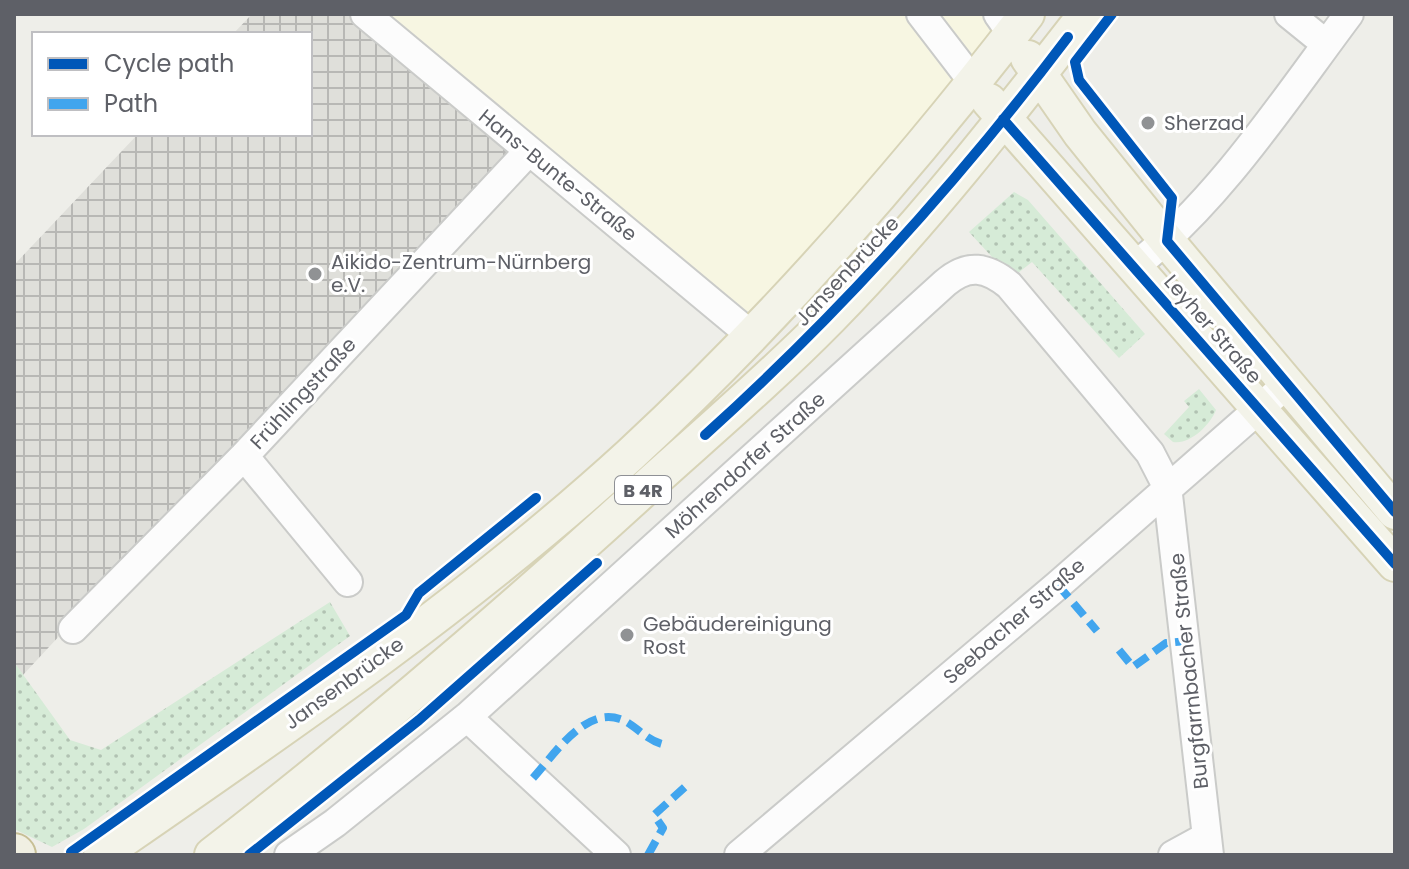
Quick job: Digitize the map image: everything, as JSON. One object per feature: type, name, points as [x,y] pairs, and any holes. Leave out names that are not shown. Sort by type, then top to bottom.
[{"type":"main road","name":"B 4R","points":[[1003,119],[1086,14]]},
{"type":"main road","name":"B 4R","points":[[974,83],[1012,21]]},
{"type":"main road","name":"Leyher Straße","points":[[1012,21],[1039,75],[1080,133],[1286,385],[1395,512]]},
{"type":"main road","name":"Leyher Straße","points":[[974,83],[1395,564]]},
{"type":"main road","name":"Jansenbrücke","points":[[101,855],[406,638],[630,454],[752,336],[877,201],[974,83]]},
{"type":"main road","name":"Jansenbrücke","points":[[212,855],[380,720],[581,546],[830,318],[1003,119]]},
{"type":"street","name":"Hans-Bunte-Straße","points":[[365,14],[752,336]]},
{"type":"street","points":[[921,14],[974,83]]},
{"type":"street","points":[[1289,14],[1326,44]]},
{"type":"street","points":[[1135,266],[1167,241],[1206,199],[1349,14]]},
{"type":"street","name":"Frühlingstraße","points":[[73,629],[244,456],[528,152]]},
{"type":"street","name":"Möhrendorfer Straße","points":[[289,855],[335,823],[467,717],[958,272],[974,268],[993,272],[1009,285],[1150,453],[1167,486]]},
{"type":"street","name":"Seebacher Straße","points":[[739,855],[1058,585],[1167,486],[1286,385]]},
{"type":"street","points":[[244,456],[348,582]]},
{"type":"street","name":"Burgfarrnbacher Straße","points":[[1167,486],[1207,846]]},
{"type":"street","points":[[467,717],[616,855]]},
{"type":"street","points":[[1173,855],[1207,846]]},
{"type":"shaded area","points":[[252,14],[363,14],[508,153],[23,675],[14,662],[14,265],[136,136],[312,136],[312,32],[235,32]]},
{"type":"shaded area","points":[[363,14],[1048,14],[1006,67],[759,342],[508,153]]},
{"type":"shaded area","points":[[1014,192],[1028,200],[1145,334],[1119,358],[1032,262],[1018,273],[1010,267],[1004,270],[969,232]]},
{"type":"shaded area","points":[[1199,389],[1216,410],[1199,433],[1173,442],[1164,434],[1189,407],[1184,401]]},
{"type":"shaded area","points":[[330,602],[350,636],[84,829],[52,847],[14,829],[14,662],[70,740],[101,750]]},
{"type":"marked path","points":[[1058,585],[1097,631]]},
{"type":"marked path","points":[[1119,650],[1133,667],[1166,643],[1187,641]]},
{"type":"marked path","points":[[533,778],[571,735],[594,720],[607,717],[620,719],[662,744]]},
{"type":"marked path","points":[[648,855],[663,828],[654,815],[685,787]]},
{"type":"cycle path","points":[[1112,14],[1075,62],[1079,80],[1172,198],[1167,241],[1395,512]]},
{"type":"cycle path","points":[[705,435],[803,342],[896,245],[984,143],[1068,37]]},
{"type":"cycle path","points":[[1003,119],[1395,564]]},
{"type":"cycle path","points":[[71,852],[406,615],[419,593],[536,498]]},
{"type":"cycle path","points":[[249,855],[419,720],[597,563]]},
{"type":"place","name":"Sherzad","points":[[1148,123]]},
{"type":"place","name":"Aikido-Zentrum-Nürnberg e.V.","points":[[315,274]]},
{"type":"place","name":"Gebäudereinigung Rost","points":[[627,635]]}]
